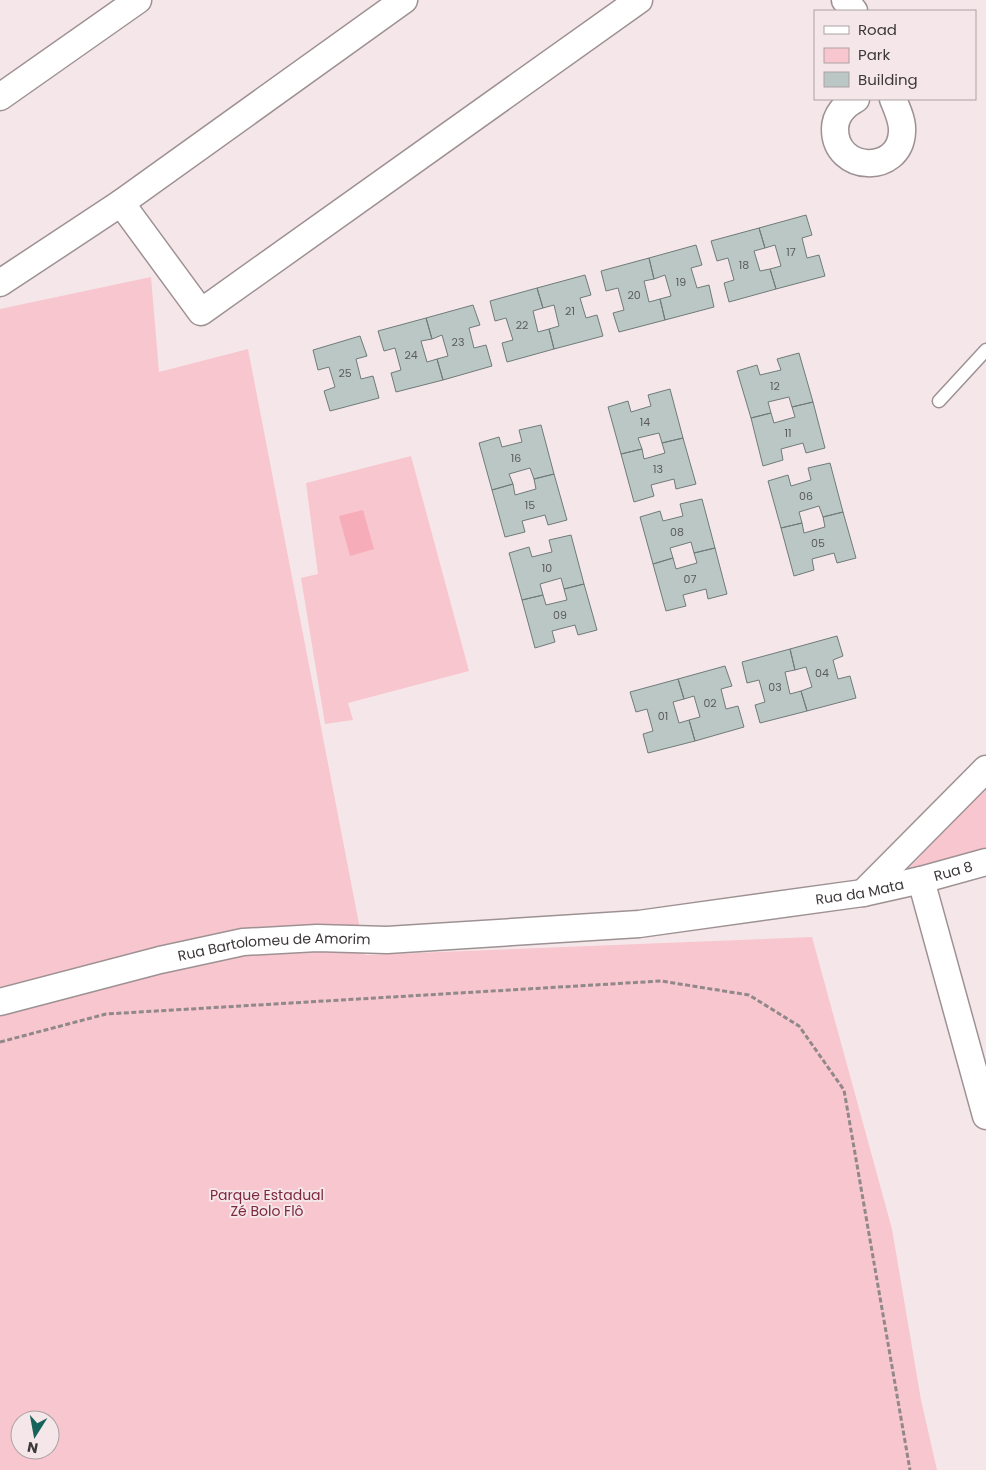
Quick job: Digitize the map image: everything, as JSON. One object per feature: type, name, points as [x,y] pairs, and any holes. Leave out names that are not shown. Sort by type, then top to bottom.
[{"type":"street","points":[[0,97],[138,0]]},
{"type":"street","points":[[0,283],[121,203],[404,0]]},
{"type":"street","points":[[121,203],[201,312],[638,0]]},
{"type":"street","points":[[845,0],[853,10]]},
{"type":"street","points":[[854,100],[848,103],[842,110],[835,126],[835,134],[840,148],[847,156],[856,162],[866,164],[877,163],[887,158],[896,151],[900,142],[902,122],[892,100]]},
{"type":"street","points":[[863,893],[986,769]]},
{"type":"street","name":"Rua 8","points":[[921,880],[986,862]]},
{"type":"street","name":"Rua da Mata","points":[[554,931],[639,924],[863,893],[921,880],[986,1116]]},
{"type":"street","name":"Rua Bartolomeu de Amorim","points":[[0,1002],[160,960],[244,942],[317,938],[388,940],[554,931]]},
{"type":"lane","points":[[940,401],[986,350]]},
{"type":"path","points":[[0,1042],[116,1013],[661,981],[749,995],[799,1026],[844,1090],[910,1470]]},
{"type":"green space","name":"Parque Estadual Zé Bolo Flô","points":[[151,277],[159,372],[248,349],[365,955],[812,937],[892,1229],[921,1400],[937,1470],[0,1470],[0,309]]},
{"type":"green space","points":[[411,456],[469,671],[348,703],[353,720],[325,724],[301,578],[318,574],[306,483]]},
{"type":"green space","points":[[986,787],[986,850],[904,873]]},
{"type":"shaded area","points":[[363,510],[374,549],[350,556],[339,516]]},
{"type":"building","points":[[806,215],[812,235],[802,238],[807,258],[819,255],[825,276],[776,289],[770,269],[781,266],[775,245],[765,248],[759,228]]},
{"type":"building","points":[[759,228],[765,248],[754,251],[760,271],[770,269],[776,289],[729,302],[724,283],[734,280],[728,258],[717,261],[711,241]]},
{"type":"building","points":[[696,245],[702,265],[691,268],[697,288],[709,285],[714,307],[665,320],[660,299],[671,296],[665,275],[654,279],[649,258]]},
{"type":"building","points":[[649,258],[654,279],[644,281],[649,302],[660,299],[665,320],[619,332],[613,313],[624,310],[618,288],[606,291],[601,271]]},
{"type":"building","points":[[585,275],[591,295],[580,298],[586,318],[597,315],[603,336],[554,349],[549,329],[559,326],[554,305],[543,308],[537,288]]},
{"type":"building","points":[[537,288],[543,308],[533,311],[538,332],[549,329],[554,349],[507,362],[502,343],[513,340],[506,318],[495,321],[490,301]]},
{"type":"building","points":[[473,305],[480,325],[469,328],[474,348],[486,345],[492,366],[443,380],[437,359],[448,356],[442,335],[432,339],[426,318]]},
{"type":"building","points":[[426,318],[432,339],[421,341],[427,362],[437,359],[443,380],[396,392],[391,373],[401,370],[395,348],[384,351],[378,331]]},
{"type":"building","points":[[360,336],[367,356],[356,359],[361,379],[373,376],[379,398],[330,411],[324,391],[335,387],[329,367],[318,370],[313,350]]},
{"type":"building","points":[[799,353],[813,402],[792,407],[789,397],[768,402],[771,413],[751,418],[737,371],[757,365],[760,375],[781,370],[777,359]]},
{"type":"building","points":[[670,389],[683,438],[662,443],[659,433],[638,438],[642,449],[621,454],[608,407],[628,401],[631,412],[651,406],[648,395]]},
{"type":"building","points":[[813,402],[825,448],[806,453],[803,443],[781,449],[783,460],[763,466],[751,418],[771,413],[774,423],[795,417],[792,407]]},
{"type":"building","points":[[541,425],[554,474],[534,479],[530,468],[509,474],[513,484],[492,490],[479,443],[499,437],[502,447],[522,442],[519,430]]},
{"type":"building","points":[[683,438],[696,484],[676,489],[674,479],[651,485],[654,496],[634,502],[621,454],[642,449],[644,459],[665,453],[662,443]]},
{"type":"building","points":[[830,463],[843,512],[823,517],[819,506],[799,512],[802,523],[781,528],[768,481],[788,475],[791,486],[811,480],[808,468]]},
{"type":"building","points":[[554,474],[567,520],[548,525],[545,515],[522,521],[525,532],[505,537],[492,490],[513,484],[515,495],[536,489],[534,479]]},
{"type":"building","points":[[702,499],[715,548],[694,553],[691,542],[670,548],[673,558],[653,564],[640,517],[660,511],[663,521],[683,516],[680,504]]},
{"type":"building","points":[[843,512],[856,558],[837,563],[834,553],[812,559],[814,570],[794,576],[781,528],[802,523],[804,533],[825,527],[823,517]]},
{"type":"building","points":[[571,535],[584,584],[564,589],[561,578],[540,584],[543,595],[522,600],[509,553],[529,547],[532,557],[552,552],[549,540]]},
{"type":"building","points":[[715,548],[727,594],[708,599],[706,589],[683,595],[686,606],[666,611],[653,564],[673,558],[676,569],[697,563],[694,553]]},
{"type":"building","points":[[584,584],[597,630],[578,635],[575,625],[552,631],[555,642],[535,648],[522,600],[543,595],[546,605],[567,600],[564,589]]},
{"type":"building","points":[[837,636],[843,656],[833,660],[838,679],[850,676],[856,698],[807,711],[801,691],[812,687],[806,667],[795,670],[790,649]]},
{"type":"building","points":[[790,649],[795,670],[785,672],[790,694],[801,691],[807,711],[760,723],[755,705],[765,702],[759,680],[747,683],[742,662]]},
{"type":"building","points":[[725,666],[732,686],[721,689],[726,709],[738,706],[744,727],[695,741],[689,720],[700,717],[694,696],[684,699],[678,679]]},
{"type":"building","points":[[678,679],[684,699],[673,702],[679,723],[689,720],[695,741],[648,753],[643,734],[653,731],[647,709],[636,712],[630,692]]}]
